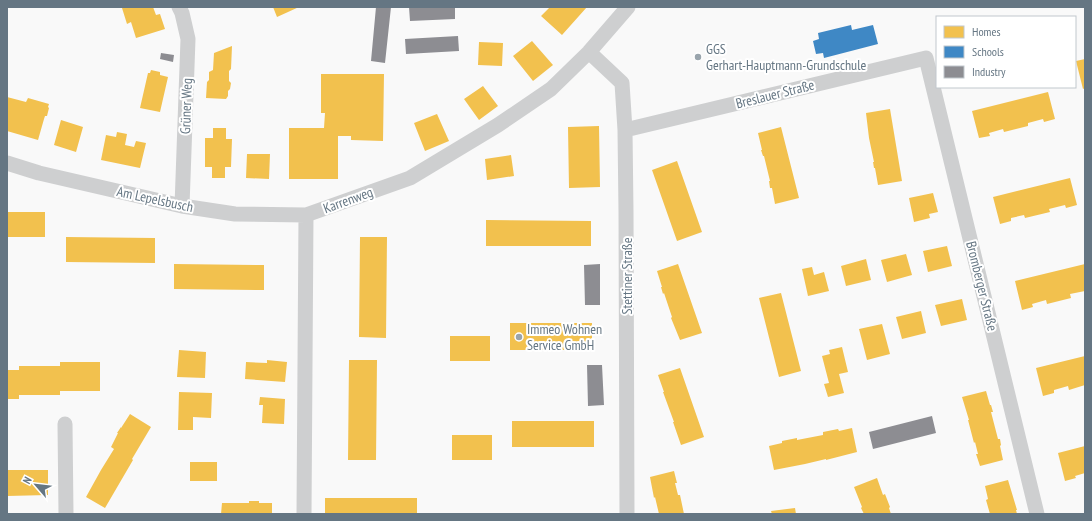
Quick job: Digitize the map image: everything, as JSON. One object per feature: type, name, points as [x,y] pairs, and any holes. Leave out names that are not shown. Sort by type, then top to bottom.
[{"type":"street","name":"Grüner Weg","points":[[179,7],[182,12],[188,39],[182,206]]},
{"type":"street","name":"Karrenweg","points":[[304,514],[306,215],[410,178],[498,125],[551,89],[589,52],[628,7]]},
{"type":"street","name":"Stettiner Straße","points":[[589,52],[622,83],[625,130],[626,212],[627,514]]},
{"type":"street","name":"Breslauer Straße","points":[[625,130],[926,58]]},
{"type":"street","name":"Bromberger Straße","points":[[926,58],[1037,514]]},
{"type":"street","name":"Am Lepelsbusch","points":[[7,163],[54,177],[182,206],[235,214],[306,215]]},
{"type":"street","points":[[65,424],[66,514]]},
{"type":"building: Homes","points":[[153,7],[156,15],[160,14],[165,29],[136,38],[131,22],[127,24],[122,8]]},
{"type":"building: Homes","points":[[273,7],[299,7],[277,17]]},
{"type":"building: Homes","points":[[550,7],[587,7],[562,35],[541,16]]},
{"type":"building: Homes","points":[[532,41],[553,65],[533,81],[513,56]]},
{"type":"building: Homes","points":[[479,42],[503,43],[502,66],[478,65]]},
{"type":"building: Homes","points":[[232,46],[231,69],[229,71],[229,81],[231,83],[228,96],[226,99],[206,98],[209,72],[213,70],[214,53]]},
{"type":"building: Homes","points":[[1085,59],[1085,88],[1083,89],[1076,61]]},
{"type":"building: Homes","points":[[151,70],[160,72],[160,75],[168,77],[160,112],[140,108],[148,73],[150,73]]},
{"type":"building: Homes","points":[[321,74],[384,74],[383,141],[351,140],[351,136],[338,136],[338,179],[289,179],[289,128],[324,128],[325,113],[321,113]]},
{"type":"building: Homes","points":[[483,86],[498,106],[479,120],[464,99]]},
{"type":"building: Homes","points":[[1048,92],[1055,119],[1044,122],[1043,119],[1028,123],[1028,126],[1004,132],[1003,129],[989,133],[990,136],[979,138],[972,111]]},
{"type":"building: Homes","points":[[7,97],[26,102],[28,98],[49,104],[47,116],[45,116],[38,140],[7,131]]},
{"type":"building: Homes","points":[[890,109],[902,181],[878,185],[866,113]]},
{"type":"building: Homes","points":[[437,114],[449,141],[425,151],[414,123]]},
{"type":"building: Homes","points":[[61,120],[83,127],[76,152],[54,145]]},
{"type":"building: Homes","points":[[599,126],[600,187],[569,188],[568,127]]},
{"type":"building: Homes","points":[[781,127],[799,198],[775,204],[758,133]]},
{"type":"building: Homes","points":[[213,128],[226,128],[226,139],[232,139],[231,167],[225,167],[225,178],[212,178],[212,167],[205,167],[205,138],[213,138]]},
{"type":"building: Homes","points":[[117,132],[127,134],[125,145],[134,147],[136,141],[146,143],[140,168],[101,160],[106,135],[116,137]]},
{"type":"building: Homes","points":[[247,154],[270,154],[269,179],[246,178]]},
{"type":"building: Homes","points":[[511,155],[514,176],[487,180],[485,159]]},
{"type":"building: Homes","points":[[677,161],[702,232],[677,241],[652,170]]},
{"type":"building: Homes","points":[[1070,178],[1077,205],[1066,208],[1065,205],[1049,209],[1050,212],[1025,218],[1024,215],[1011,218],[1011,221],[1000,224],[993,197]]},
{"type":"building: Homes","points":[[933,193],[938,212],[929,214],[930,218],[914,222],[909,198]]},
{"type":"building: Homes","points":[[7,212],[45,212],[45,237],[7,237]]},
{"type":"building: Homes","points":[[486,220],[591,221],[591,246],[486,246]]},
{"type":"building: Homes","points":[[66,237],[155,238],[155,263],[66,262]]},
{"type":"building: Homes","points":[[360,237],[387,237],[386,338],[359,337]]},
{"type":"building: Homes","points":[[947,246],[952,266],[928,272],[923,251]]},
{"type":"building: Homes","points":[[906,254],[912,275],[887,282],[881,260]]},
{"type":"building: Homes","points":[[866,259],[871,280],[846,286],[841,266]]},
{"type":"building: Homes","points":[[174,264],[264,265],[264,290],[174,289]]},
{"type":"building: Homes","points":[[678,264],[702,333],[680,340],[671,318],[672,317],[664,293],[663,294],[657,271]]},
{"type":"building: Homes","points":[[1085,264],[1085,291],[1070,294],[1071,298],[1047,304],[1046,300],[1032,304],[1033,307],[1022,310],[1015,281]]},
{"type":"building: Homes","points":[[812,267],[814,275],[824,272],[829,291],[808,296],[802,269]]},
{"type":"building: Homes","points":[[781,293],[801,371],[779,377],[759,298]]},
{"type":"building: Homes","points":[[962,299],[967,320],[941,326],[935,305]]},
{"type":"building: Homes","points":[[921,311],[926,333],[902,339],[896,317]]},
{"type":"building: Homes","points":[[510,323],[592,323],[592,350],[510,350]]},
{"type":"building: Homes","points":[[882,324],[890,354],[867,360],[859,329]]},
{"type":"building: Homes","points":[[450,336],[490,336],[490,361],[450,361]]},
{"type":"building: Homes","points":[[842,347],[848,372],[839,374],[844,393],[828,397],[824,384],[829,383],[822,356],[830,354],[829,350]]},
{"type":"building: Homes","points":[[179,350],[206,352],[205,378],[177,377]]},
{"type":"building: Homes","points":[[1085,356],[1085,385],[1069,390],[1068,386],[1054,390],[1054,393],[1043,396],[1036,368]]},
{"type":"building: Homes","points":[[267,360],[287,362],[285,382],[245,379],[246,362],[267,363]]},
{"type":"building: Homes","points":[[349,360],[377,360],[376,460],[348,460]]},
{"type":"building: Homes","points":[[60,362],[100,362],[100,391],[60,391],[60,395],[19,395],[19,399],[7,399],[7,370],[19,370],[19,366],[60,366]]},
{"type":"building: Homes","points":[[680,368],[704,437],[681,445],[658,375]]},
{"type":"building: Homes","points":[[986,391],[993,412],[991,412],[998,439],[1000,439],[1003,460],[980,466],[976,454],[978,454],[975,442],[974,443],[962,397]]},
{"type":"building: Homes","points":[[179,392],[212,393],[211,418],[193,417],[193,430],[178,430]]},
{"type":"building: Homes","points":[[260,397],[285,399],[284,424],[262,423],[263,405],[259,405]]},
{"type":"building: Homes","points":[[130,414],[151,427],[105,508],[86,497],[114,449],[111,447],[117,433]]},
{"type":"building: Homes","points":[[512,421],[594,421],[594,447],[512,447]]},
{"type":"building: Homes","points":[[852,428],[857,452],[826,460],[774,470],[769,446],[782,443],[782,441],[823,435],[823,432]]},
{"type":"building: Homes","points":[[452,435],[492,435],[492,460],[452,460]]},
{"type":"building: Homes","points":[[1085,446],[1085,473],[1075,476],[1076,478],[1065,481],[1058,453]]},
{"type":"building: Homes","points":[[190,462],[217,462],[217,481],[190,481]]},
{"type":"building: Homes","points":[[7,470],[48,470],[48,495],[7,496]]},
{"type":"building: Homes","points":[[674,471],[677,483],[675,483],[678,495],[680,495],[684,514],[659,514],[650,477]]},
{"type":"building: Homes","points":[[877,478],[883,495],[885,494],[891,514],[864,514],[861,508],[862,507],[854,487]]},
{"type":"building: Homes","points":[[1008,480],[1017,514],[990,514],[986,500],[988,499],[985,486]]},
{"type":"building: Homes","points":[[325,498],[417,498],[417,514],[325,514]]},
{"type":"building: Homes","points":[[249,501],[272,503],[272,514],[221,514],[222,503],[249,503]]},
{"type":"building: Homes","points":[[795,508],[796,514],[772,514],[771,511]]},
{"type":"building: Schools","points":[[851,25],[852,30],[873,25],[878,44],[824,58],[823,53],[816,54],[813,41],[819,39],[818,33]]},
{"type":"building: Industry","points":[[376,7],[391,7],[385,63],[371,61]]},
{"type":"building: Industry","points":[[409,7],[455,7],[455,19],[410,21]]},
{"type":"building: Industry","points":[[458,36],[459,51],[406,54],[405,39]]},
{"type":"building: Industry","points":[[161,53],[174,55],[173,62],[160,59]]},
{"type":"building: Industry","points":[[600,264],[600,305],[585,305],[584,265]]},
{"type":"building: Industry","points":[[587,365],[602,365],[604,405],[588,406]]},
{"type":"building: Industry","points":[[932,416],[936,433],[873,449],[869,432]]},
{"type":"place","name":"GGS Gerhart-Hauptmann-Grundschule","points":[[698,57]]},
{"type":"place","name":"Immeo Wohnen Service GmbH","points":[[519,337]]}]
